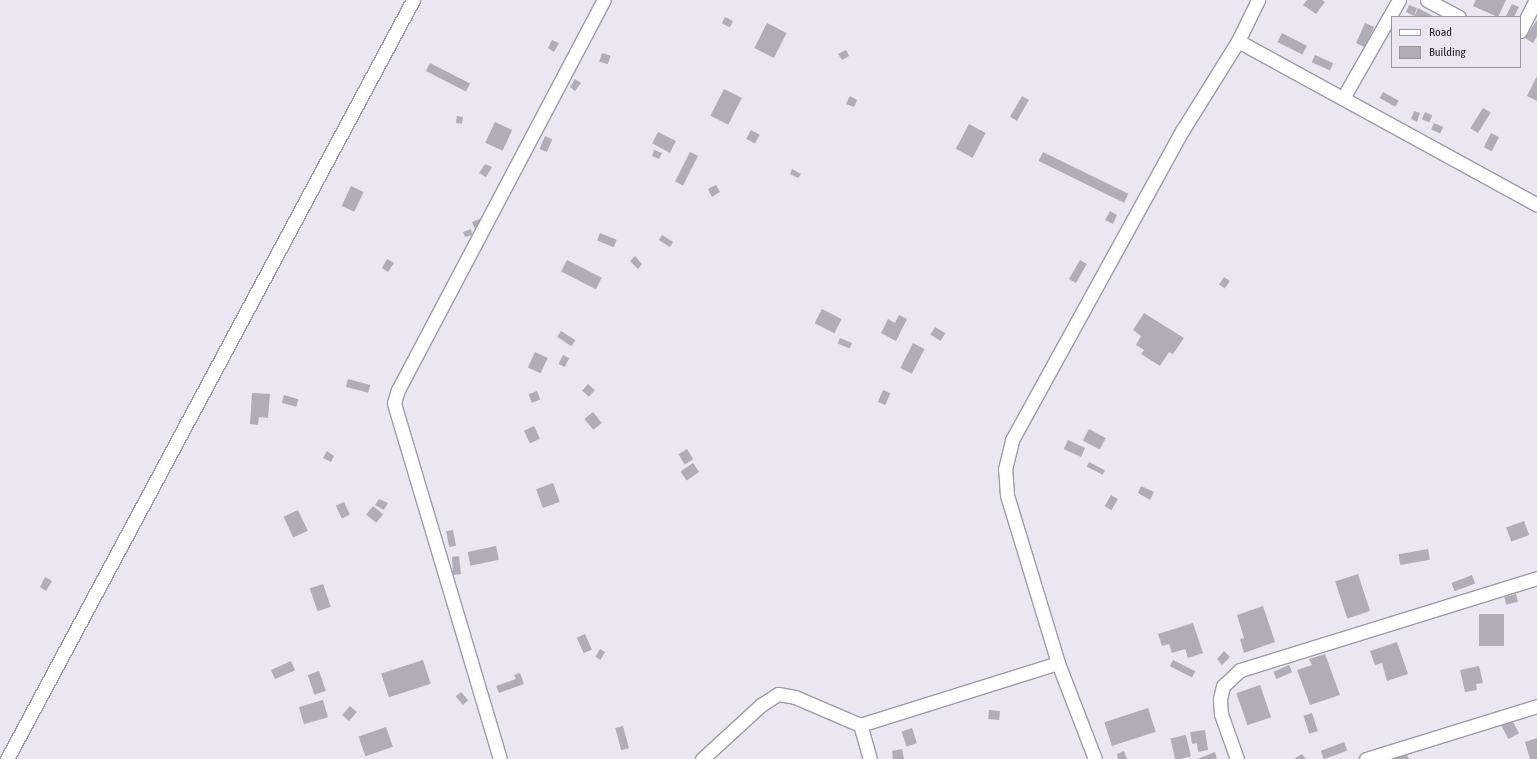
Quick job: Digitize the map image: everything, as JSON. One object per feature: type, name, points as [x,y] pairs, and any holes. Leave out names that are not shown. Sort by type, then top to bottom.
[{"type":"street","points":[[6,759],[413,0]]},
{"type":"street","points":[[500,759],[394,403],[401,383],[604,0]]},
{"type":"street","points":[[1095,759],[1058,663],[1006,495],[1005,469],[1012,440],[1182,131],[1238,42],[1258,0]]},
{"type":"street","points":[[1343,98],[1400,0]]},
{"type":"street","points":[[1427,0],[1457,16]]},
{"type":"street","points":[[1521,28],[1536,0]]},
{"type":"street","points":[[1238,42],[1537,205]]},
{"type":"street","points":[[1237,759],[1221,714],[1220,699],[1223,686],[1240,670],[1537,578]]},
{"type":"street","points":[[702,759],[761,705],[778,694],[795,697],[860,725],[1058,663]]},
{"type":"street","points":[[1366,759],[1537,706]]},
{"type":"street","points":[[860,725],[870,759]]},
{"type":"building","points":[[1307,0],[1322,0],[1325,2],[1316,14],[1303,5]]},
{"type":"building","points":[[1476,0],[1506,0],[1498,16],[1473,6]]},
{"type":"building","points":[[1512,4],[1519,7],[1514,16],[1506,16]]},
{"type":"building","points":[[1409,5],[1417,8],[1414,16],[1406,12]]},
{"type":"building","points":[[1418,8],[1433,16],[1414,16]]},
{"type":"building","points":[[725,17],[733,21],[730,27],[722,23]]},
{"type":"building","points":[[1537,20],[1537,36],[1533,43],[1525,38]]},
{"type":"building","points":[[767,23],[787,33],[774,58],[754,48]]},
{"type":"building","points":[[1365,23],[1374,27],[1365,47],[1356,43]]},
{"type":"building","points":[[1282,33],[1307,46],[1302,55],[1277,42]]},
{"type":"building","points":[[552,40],[559,43],[554,52],[548,48]]},
{"type":"building","points":[[846,50],[849,56],[842,60],[838,54]]},
{"type":"building","points":[[602,53],[611,56],[608,64],[599,62]]},
{"type":"building","points":[[1315,55],[1333,63],[1330,70],[1312,62]]},
{"type":"building","points":[[430,63],[470,83],[466,91],[426,71]]},
{"type":"building","points":[[1537,76],[1537,101],[1527,96]]},
{"type":"building","points":[[575,79],[581,83],[575,91],[570,87]]},
{"type":"building","points":[[724,89],[742,98],[728,125],[710,116]]},
{"type":"building","points":[[1383,92],[1399,101],[1395,107],[1380,98]]},
{"type":"building","points":[[850,96],[857,100],[854,107],[846,104]]},
{"type":"building","points":[[1022,96],[1029,100],[1017,121],[1010,117]]},
{"type":"building","points":[[1483,108],[1491,113],[1478,133],[1470,128]]},
{"type":"building","points":[[1414,111],[1420,113],[1417,122],[1411,119]]},
{"type":"building","points":[[1425,112],[1432,115],[1429,122],[1422,119]]},
{"type":"building","points":[[457,116],[463,117],[462,124],[456,123]]},
{"type":"building","points":[[495,122],[512,130],[502,151],[485,143]]},
{"type":"building","points":[[1434,123],[1443,127],[1440,133],[1431,129]]},
{"type":"building","points":[[969,124],[986,133],[973,158],[956,149]]},
{"type":"building","points":[[751,130],[760,135],[755,144],[746,139]]},
{"type":"building","points":[[658,132],[676,141],[670,153],[652,144]]},
{"type":"building","points":[[1491,133],[1499,137],[1492,151],[1484,147]]},
{"type":"building","points":[[545,136],[552,139],[547,152],[540,149]]},
{"type":"building","points":[[654,150],[662,153],[659,159],[652,156]]},
{"type":"building","points":[[690,152],[698,156],[683,185],[675,181]]},
{"type":"building","points":[[1043,152],[1128,194],[1124,203],[1039,161]]},
{"type":"building","points":[[485,164],[492,167],[486,177],[479,173]]},
{"type":"building","points":[[792,169],[801,174],[798,178],[790,174]]},
{"type":"building","points":[[716,185],[720,192],[712,197],[708,189]]},
{"type":"building","points":[[351,186],[364,192],[354,212],[342,206]]},
{"type":"building","points":[[1110,211],[1117,215],[1113,224],[1105,220]]},
{"type":"building","points":[[482,218],[476,231],[472,222]]},
{"type":"building","points":[[471,229],[472,235],[465,237],[463,232]]},
{"type":"building","points":[[600,233],[617,240],[614,247],[597,240]]},
{"type":"building","points":[[662,235],[673,242],[670,247],[659,240]]},
{"type":"building","points":[[635,256],[642,264],[638,269],[630,261]]},
{"type":"building","points":[[387,259],[394,263],[388,272],[382,268]]},
{"type":"building","points":[[567,260],[602,278],[596,289],[561,272]]},
{"type":"building","points":[[1080,260],[1087,264],[1076,283],[1069,279]]},
{"type":"building","points":[[1224,277],[1230,281],[1225,288],[1219,284]]},
{"type":"building","points":[[822,309],[842,319],[834,333],[815,323]]},
{"type":"building","points":[[1144,313],[1184,338],[1173,354],[1169,352],[1160,366],[1141,354],[1144,350],[1136,345],[1141,336],[1133,330]]},
{"type":"building","points":[[899,315],[907,319],[896,341],[881,333],[888,319],[895,323]]},
{"type":"building","points":[[935,327],[945,333],[941,341],[930,335]]},
{"type":"building","points":[[561,331],[575,340],[571,346],[557,337]]},
{"type":"building","points":[[840,338],[852,343],[850,349],[838,344]]},
{"type":"building","points":[[913,343],[925,349],[912,374],[900,368]]},
{"type":"building","points":[[535,352],[548,358],[541,373],[528,367]]},
{"type":"building","points":[[563,355],[569,358],[565,367],[558,364]]},
{"type":"building","points":[[348,379],[370,385],[368,393],[346,387]]},
{"type":"building","points":[[588,384],[595,390],[589,397],[582,391]]},
{"type":"building","points":[[883,390],[890,393],[885,405],[878,402]]},
{"type":"building","points":[[537,391],[540,399],[532,403],[529,394]]},
{"type":"building","points":[[252,393],[270,394],[268,418],[259,417],[258,425],[250,424]]},
{"type":"building","points":[[284,395],[298,399],[296,407],[282,403]]},
{"type":"building","points":[[593,412],[602,423],[593,430],[584,419]]},
{"type":"building","points":[[534,426],[540,439],[530,443],[524,431]]},
{"type":"building","points":[[1089,429],[1106,438],[1100,449],[1083,440]]},
{"type":"building","points":[[1068,440],[1085,448],[1081,457],[1064,449]]},
{"type":"building","points":[[687,449],[693,459],[685,464],[678,454]]},
{"type":"building","points":[[327,451],[334,456],[331,462],[323,458]]},
{"type":"building","points":[[1089,462],[1105,470],[1103,475],[1087,466]]},
{"type":"building","points":[[693,463],[699,472],[687,481],[681,471]]},
{"type":"building","points":[[553,483],[560,502],[543,508],[536,489]]},
{"type":"building","points":[[1141,486],[1154,492],[1150,500],[1138,493]]},
{"type":"building","points":[[1111,495],[1118,499],[1111,510],[1104,506]]},
{"type":"building","points":[[379,499],[388,503],[384,510],[375,505]]},
{"type":"building","points":[[344,502],[350,515],[342,518],[336,506]]},
{"type":"building","points":[[373,506],[383,514],[376,523],[366,515]]},
{"type":"building","points":[[298,510],[308,531],[293,538],[283,517]]},
{"type":"building","points":[[1524,521],[1529,535],[1511,542],[1506,527]]},
{"type":"building","points":[[453,530],[456,546],[449,547],[446,531]]},
{"type":"building","points":[[496,546],[499,560],[471,566],[468,552]]},
{"type":"building","points":[[1428,549],[1430,560],[1400,565],[1398,554]]},
{"type":"building","points":[[459,556],[461,574],[453,575],[452,557]]},
{"type":"building","points":[[1358,574],[1370,611],[1347,619],[1335,581]]},
{"type":"building","points":[[1472,575],[1475,583],[1455,591],[1451,583]]},
{"type":"building","points":[[45,577],[52,581],[46,591],[40,587]]},
{"type":"building","points":[[323,584],[331,607],[318,611],[310,589]]},
{"type":"building","points":[[1516,594],[1518,602],[1506,605],[1504,597]]},
{"type":"building","points":[[1263,606],[1275,642],[1244,653],[1240,639],[1244,638],[1237,615]]},
{"type":"building","points":[[1479,614],[1504,614],[1504,646],[1479,646]]},
{"type":"building","points":[[1193,623],[1203,653],[1188,658],[1185,649],[1172,653],[1169,644],[1162,646],[1158,634]]},
{"type":"building","points":[[585,634],[592,650],[584,653],[577,638]]},
{"type":"building","points":[[1397,642],[1408,674],[1387,681],[1382,663],[1375,665],[1370,651]]},
{"type":"building","points":[[600,649],[605,652],[601,660],[595,657]]},
{"type":"building","points":[[1224,651],[1230,657],[1222,665],[1217,659]]},
{"type":"building","points":[[1325,654],[1340,695],[1310,705],[1297,670],[1312,665],[1309,659]]},
{"type":"building","points":[[423,660],[431,684],[389,697],[381,674]]},
{"type":"building","points":[[1173,660],[1195,671],[1192,678],[1170,666]]},
{"type":"building","points":[[291,661],[295,670],[275,679],[271,670]]},
{"type":"building","points":[[1289,665],[1292,672],[1276,679],[1273,672]]},
{"type":"building","points":[[1479,666],[1483,683],[1476,684],[1477,690],[1465,692],[1460,670]]},
{"type":"building","points":[[319,671],[326,691],[314,695],[308,675]]},
{"type":"building","points":[[520,673],[524,684],[499,693],[496,686],[516,679],[514,675]]},
{"type":"building","points":[[1260,685],[1271,717],[1247,725],[1236,693]]},
{"type":"building","points":[[461,692],[468,700],[463,705],[456,697]]},
{"type":"building","points":[[323,700],[328,717],[304,724],[299,707]]},
{"type":"building","points":[[350,706],[357,712],[349,721],[342,715]]},
{"type":"building","points":[[1148,708],[1156,732],[1112,746],[1104,722]]},
{"type":"building","points":[[989,710],[1000,711],[999,720],[988,719]]},
{"type":"building","points":[[1312,713],[1318,731],[1309,734],[1303,716]]},
{"type":"building","points":[[1512,720],[1519,733],[1508,739],[1501,726]]},
{"type":"building","points":[[623,726],[629,748],[621,750],[615,728]]},
{"type":"building","points":[[386,727],[393,747],[365,756],[359,736]]},
{"type":"building","points":[[912,728],[917,743],[906,747],[902,731]]},
{"type":"building","points":[[1205,730],[1208,750],[1198,752],[1197,743],[1192,744],[1190,732]]},
{"type":"building","points":[[1186,735],[1191,756],[1175,759],[1170,739]]},
{"type":"building","points":[[1537,738],[1537,759],[1530,759],[1525,742]]},
{"type":"building","points":[[1344,742],[1347,750],[1325,759],[1321,751]]},
{"type":"building","points":[[902,749],[904,759],[893,759],[892,751]]},
{"type":"building","points":[[1124,751],[1127,759],[1118,759],[1117,754]]},
{"type":"building","points":[[1215,752],[1217,759],[1197,759]]},
{"type":"building","points":[[1406,753],[1409,759],[1389,759]]},
{"type":"building","points":[[1302,754],[1306,759],[1294,759]]}]
